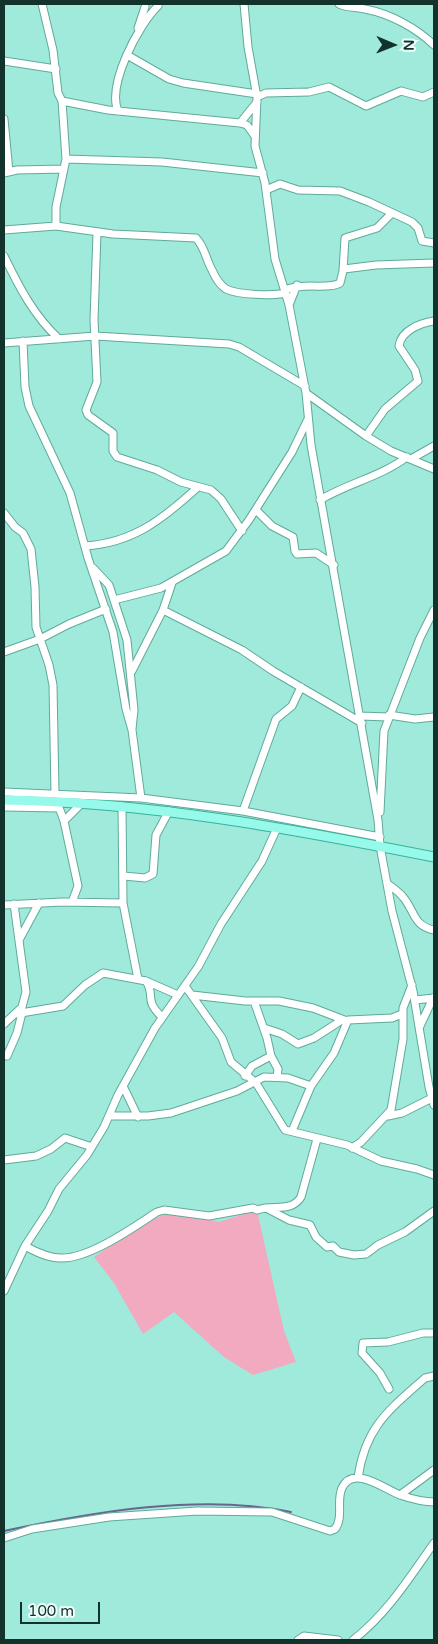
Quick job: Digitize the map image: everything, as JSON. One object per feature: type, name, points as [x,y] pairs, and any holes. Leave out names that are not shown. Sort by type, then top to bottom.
[{"type":"main road","points":[[4,800],[57,801],[169,811],[380,842],[434,857]]},
{"type":"street","points":[[42,4],[56,69],[58,93],[62,101],[66,159],[56,207],[56,226]]},
{"type":"street","points":[[244,4],[257,95],[255,136],[266,190],[274,259],[289,305],[306,389],[311,445],[361,720],[380,842],[412,985],[433,1102],[388,1116]]},
{"type":"street","points":[[338,4],[357,6],[396,19],[416,30],[434,45]]},
{"type":"street","points":[[135,39],[143,5],[159,5]]},
{"type":"street","points":[[118,111],[115,103],[120,72],[135,39],[152,12],[159,5]]},
{"type":"street","points":[[127,55],[169,79],[257,95],[309,92],[329,87],[366,106],[401,91],[423,97],[434,92]]},
{"type":"street","points":[[4,61],[56,69]]},
{"type":"street","points":[[240,123],[257,95]]},
{"type":"street","points":[[62,101],[108,110],[240,123],[247,125],[255,136]]},
{"type":"street","points":[[108,110],[115,103]]},
{"type":"street","points":[[4,119],[7,172],[64,168]]},
{"type":"street","points":[[66,159],[162,162],[263,173]]},
{"type":"street","points":[[266,190],[280,184],[298,190],[340,191],[412,222],[418,228],[422,241],[434,243]]},
{"type":"street","points":[[4,230],[56,226],[97,233],[196,238],[201,243],[212,270],[225,288],[231,291],[270,295],[297,285],[336,285],[342,278],[344,270],[345,238],[377,228],[392,214]]},
{"type":"street","points":[[97,233],[95,336],[97,382],[86,410],[88,415],[113,433],[115,456],[198,487],[211,490],[217,494],[242,531]]},
{"type":"street","points":[[4,256],[42,324],[58,339]]},
{"type":"street","points":[[344,270],[376,265],[434,263]]},
{"type":"street","points":[[289,305],[297,285]]},
{"type":"street","points":[[366,436],[385,409],[418,381],[418,375],[400,346],[402,337],[419,324],[434,321]]},
{"type":"street","points":[[4,342],[95,336],[235,345],[306,389],[319,403],[390,451],[434,469]]},
{"type":"street","points":[[23,340],[25,387],[29,406],[70,493],[91,566],[113,632],[126,709],[132,730],[141,798]]},
{"type":"street","points":[[308,410],[319,403]]},
{"type":"street","points":[[114,600],[153,591],[172,583],[221,555],[231,547],[298,441],[308,418]]},
{"type":"street","points":[[298,441],[311,445]]},
{"type":"street","points":[[320,500],[345,487],[386,472],[434,446]]},
{"type":"street","points":[[85,546],[110,544],[134,535],[186,499],[198,487]]},
{"type":"street","points":[[256,510],[272,526],[293,537],[297,554],[316,553],[334,565]]},
{"type":"street","points":[[4,513],[15,527],[23,533],[31,549],[35,587],[36,627],[50,665],[53,685],[57,801],[64,821],[78,891],[86,903]]},
{"type":"street","points":[[91,566],[110,585],[117,615],[126,640],[134,710],[132,730]]},
{"type":"street","points":[[131,674],[163,610],[172,583]]},
{"type":"street","points":[[4,652],[40,639],[69,624],[106,609]]},
{"type":"street","points":[[163,610],[235,646],[301,687],[361,720],[388,716],[415,719],[434,717]]},
{"type":"street","points":[[378,820],[382,744],[388,716],[420,638],[434,610]]},
{"type":"street","points":[[243,811],[276,719],[292,706],[301,687]]},
{"type":"street","points":[[4,792],[57,801]]},
{"type":"street","points":[[4,807],[57,801],[141,798],[243,811],[380,842]]},
{"type":"street","points":[[64,821],[82,803]]},
{"type":"street","points":[[122,806],[123,903],[138,979]]},
{"type":"street","points":[[124,876],[146,878],[153,874],[156,835],[169,811]]},
{"type":"street","points":[[4,1292],[25,1246],[48,1211],[59,1189],[92,1147],[110,1116],[123,1086],[162,1017],[198,967],[221,924],[262,861],[277,828]]},
{"type":"street","points":[[388,884],[403,896],[419,924],[424,928],[434,930]]},
{"type":"street","points":[[72,902],[78,891]]},
{"type":"street","points":[[4,905],[72,902],[123,903]]},
{"type":"street","points":[[19,940],[39,903]]},
{"type":"street","points":[[6,1056],[17,1034],[19,1014],[26,992],[14,904]]},
{"type":"street","points":[[4,1024],[19,1014],[63,1006],[99,974],[113,973],[146,980],[178,995]]},
{"type":"street","points":[[146,980],[150,989],[151,1006],[162,1017]]},
{"type":"street","points":[[352,1148],[388,1116],[393,1104],[401,1056],[402,1014],[404,1003],[412,985]]},
{"type":"street","points":[[185,986],[222,1038],[231,1062],[256,1083],[277,1114],[283,1128],[352,1148],[381,1161],[434,1174]]},
{"type":"street","points":[[192,994],[254,1001],[279,1001],[313,1008],[345,1020]]},
{"type":"street","points":[[415,1000],[434,998]]},
{"type":"street","points":[[420,1027],[434,998]]},
{"type":"street","points":[[254,1001],[264,1028],[270,1056],[278,1069],[277,1077]]},
{"type":"street","points":[[264,1028],[282,1034],[298,1044],[314,1038],[345,1020],[392,1018],[402,1014]]},
{"type":"street","points":[[292,1131],[311,1086],[334,1053],[345,1020]]},
{"type":"street","points":[[237,1091],[242,1085],[243,1074],[252,1066],[270,1056]]},
{"type":"street","points":[[110,1116],[138,1117],[171,1113],[237,1091],[256,1083],[264,1077],[297,1080],[311,1086]]},
{"type":"street","points":[[123,1086],[138,1117]]},
{"type":"street","points":[[4,1160],[36,1156],[51,1149],[65,1138],[92,1147]]},
{"type":"street","points":[[25,1246],[48,1256],[64,1258],[89,1250],[157,1212],[173,1210],[209,1216],[265,1207],[291,1207],[297,1204],[304,1187],[317,1139]]},
{"type":"street","points":[[265,1207],[289,1220],[310,1225],[315,1235],[327,1246],[332,1246],[339,1252],[354,1256],[366,1254],[378,1245],[395,1238],[434,1210]]},
{"type":"street","points":[[389,1389],[380,1373],[362,1353],[363,1343],[388,1342],[423,1333],[434,1333]]},
{"type":"street","points":[[358,1478],[364,1451],[373,1428],[380,1419],[426,1378],[434,1376]]},
{"type":"street","points":[[400,1495],[434,1470]]},
{"type":"street","points":[[4,1538],[32,1529],[109,1517],[197,1511],[272,1512],[302,1521],[323,1531],[330,1531],[335,1529],[339,1521],[342,1488],[346,1483],[358,1478],[373,1482],[400,1495],[419,1501],[434,1502]]},
{"type":"street","points":[[353,1640],[371,1624],[407,1584],[434,1543]]},
{"type":"street","points":[[298,1640],[304,1636],[338,1640]]},
{"type":"shaded area","points":[[257,1210],[284,1331],[296,1362],[253,1375],[224,1357],[174,1312],[143,1334],[114,1283],[94,1257],[137,1227],[167,1213],[195,1215],[218,1222]]},
{"type":"waterway","points":[[4,1531],[74,1517],[147,1507],[221,1504],[291,1512]]}]
